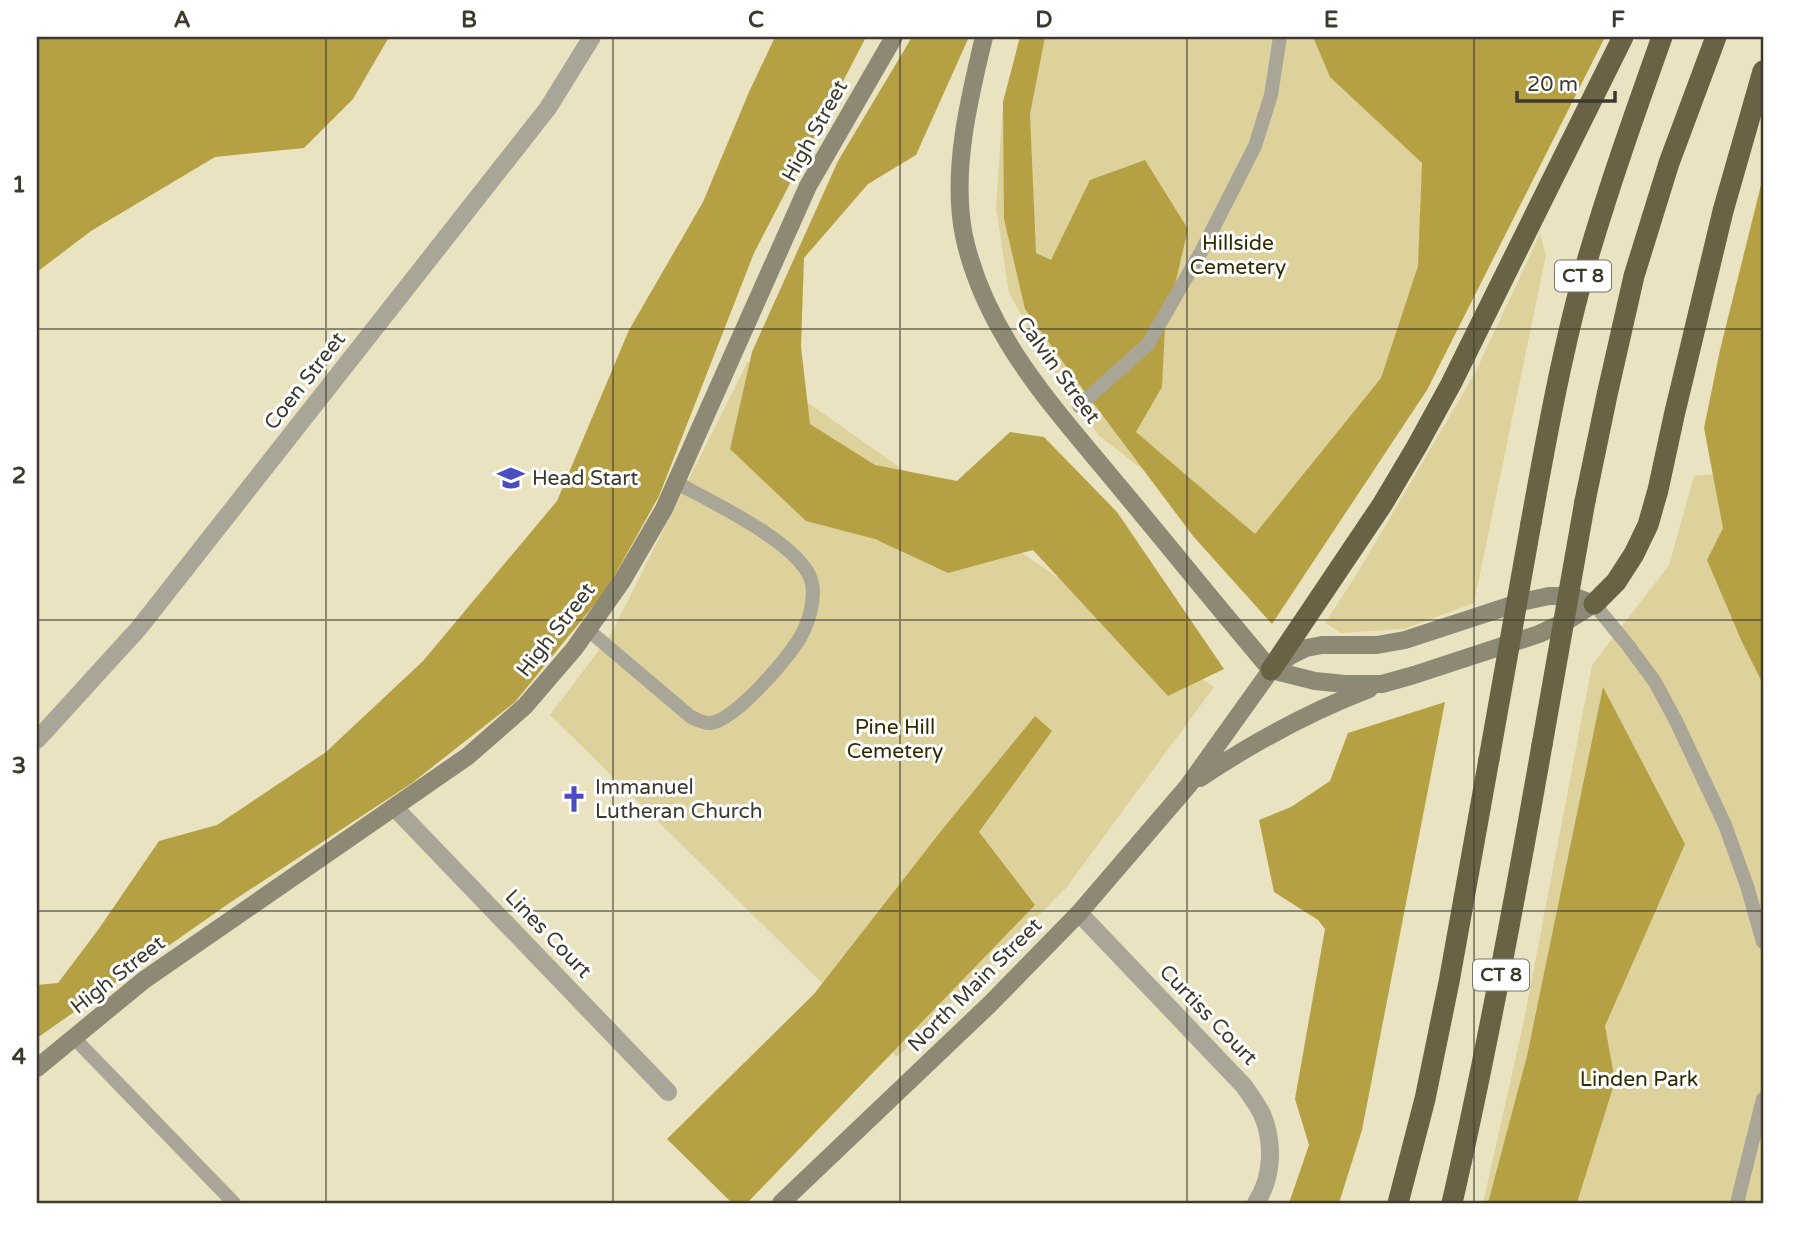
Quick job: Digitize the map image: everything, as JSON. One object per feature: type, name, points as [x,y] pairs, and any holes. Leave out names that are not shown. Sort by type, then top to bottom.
[{"type":"highway","points":[[1271,670],[1417,446],[1451,384],[1623,37]]},
{"type":"highway","name":"CT 8","points":[[1398,1203],[1433,1060],[1558,380],[1587,260],[1622,149],[1662,37]]},
{"type":"highway","name":"CT 8","points":[[1451,1203],[1499,984],[1585,501],[1634,276],[1669,163],[1716,37]]},
{"type":"highway","points":[[1594,604],[1616,582],[1648,525],[1723,211],[1763,71]]},
{"type":"street","name":"Coen Street","points":[[37,740],[139,628],[548,108],[592,37]]},
{"type":"street","name":"High Street","points":[[37,1068],[144,980],[468,756],[525,706],[574,649],[622,581],[664,509],[808,187],[894,37]]},
{"type":"street","name":"Calvin Street","points":[[984,37],[967,107],[961,154],[960,195],[964,235],[978,281],[999,329],[1033,381],[1271,670]]},
{"type":"street","points":[[1271,670],[1306,648],[1322,645],[1377,645],[1405,640],[1549,596],[1572,596],[1594,604]]},
{"type":"street","points":[[1271,670],[1315,681],[1382,684],[1539,634],[1594,604]]},
{"type":"street","name":"North Main Street","points":[[781,1203],[990,1004],[1079,913],[1188,786],[1271,670]]},
{"type":"street","name":"North Main Street","points":[[1188,786],[1279,729],[1335,702],[1382,684]]},
{"type":"street","name":"Lines Court","points":[[394,807],[668,1092]]},
{"type":"street","name":"Curtiss Court","points":[[1079,913],[1244,1086],[1261,1112],[1270,1139],[1269,1166],[1263,1193],[1256,1203]]},
{"type":"lane","points":[[1079,406],[1148,344],[1201,252],[1255,146],[1271,95],[1280,37]]},
{"type":"lane","points":[[587,629],[691,717],[709,723],[730,714],[766,680],[803,634],[813,596],[811,578],[800,561],[786,548],[742,519],[675,482]]},
{"type":"lane","points":[[1594,604],[1654,682],[1676,721],[1725,825],[1763,942]]},
{"type":"lane","points":[[74,1038],[234,1203]]},
{"type":"lane","points":[[1737,1203],[1763,1099]]},
{"type":"green space","name":"Hillside Cemetery","points":[[1020,37],[1591,37],[1295,586],[1099,436],[1053,370],[1009,293],[996,208],[1003,102]]},
{"type":"green space","points":[[1540,234],[1546,255],[1474,603],[1404,629],[1341,633],[1325,623],[1475,373]]},
{"type":"green space","name":"Pine Hill Cemetery","points":[[748,361],[1214,687],[1066,888],[897,1057],[550,715],[611,634]]},
{"type":"green space","name":"Linden Park","points":[[1742,471],[1763,484],[1763,1203],[1483,1203],[1523,1025],[1592,665],[1669,565],[1694,476]]},
{"type":"shaded area","points":[[37,37],[389,37],[353,99],[304,148],[215,157],[91,231],[37,272]]},
{"type":"shaded area","points":[[775,37],[866,37],[754,253],[659,496],[607,589],[515,702],[412,783],[228,904],[37,1038],[37,985],[58,983],[159,841],[217,825],[326,752],[423,661],[557,501],[629,330],[703,202]]},
{"type":"shaded area","points":[[912,37],[969,37],[916,155],[868,184],[804,258],[801,347],[810,424],[875,465],[957,481],[1010,432],[1044,437],[1117,512],[1224,669],[1168,696],[1033,550],[948,573],[875,539],[806,521],[730,449],[752,352],[838,161]]},
{"type":"shaded area","points":[[1020,37],[1045,37],[1030,114],[1036,253],[1051,260],[1090,180],[1145,160],[1188,229],[1165,327],[1162,387],[1136,432],[1255,534],[1381,378],[1418,266],[1422,163],[1330,77],[1313,37],[1605,37],[1427,390],[1272,624],[1193,536],[1025,309],[1004,219],[1003,102]]},
{"type":"shaded area","points":[[1763,177],[1763,684],[1707,560],[1723,528],[1704,428],[1720,350]]},
{"type":"shaded area","points":[[1603,687],[1685,844],[1605,1026],[1615,1081],[1577,1203],[1488,1203],[1527,1056]]},
{"type":"shaded area","points":[[1445,702],[1362,1130],[1339,1203],[1289,1203],[1309,1145],[1295,1099],[1325,929],[1318,920],[1274,892],[1259,820],[1291,807],[1330,781],[1348,733]]},
{"type":"shaded area","points":[[1035,716],[1052,731],[979,832],[1035,905],[747,1203],[732,1203],[667,1139],[814,994]]},
{"type":"place","name":"Head Start","points":[[511,478]]},
{"type":"place","name":"Immanuel Lutheran Church","points":[[574,799]]}]
